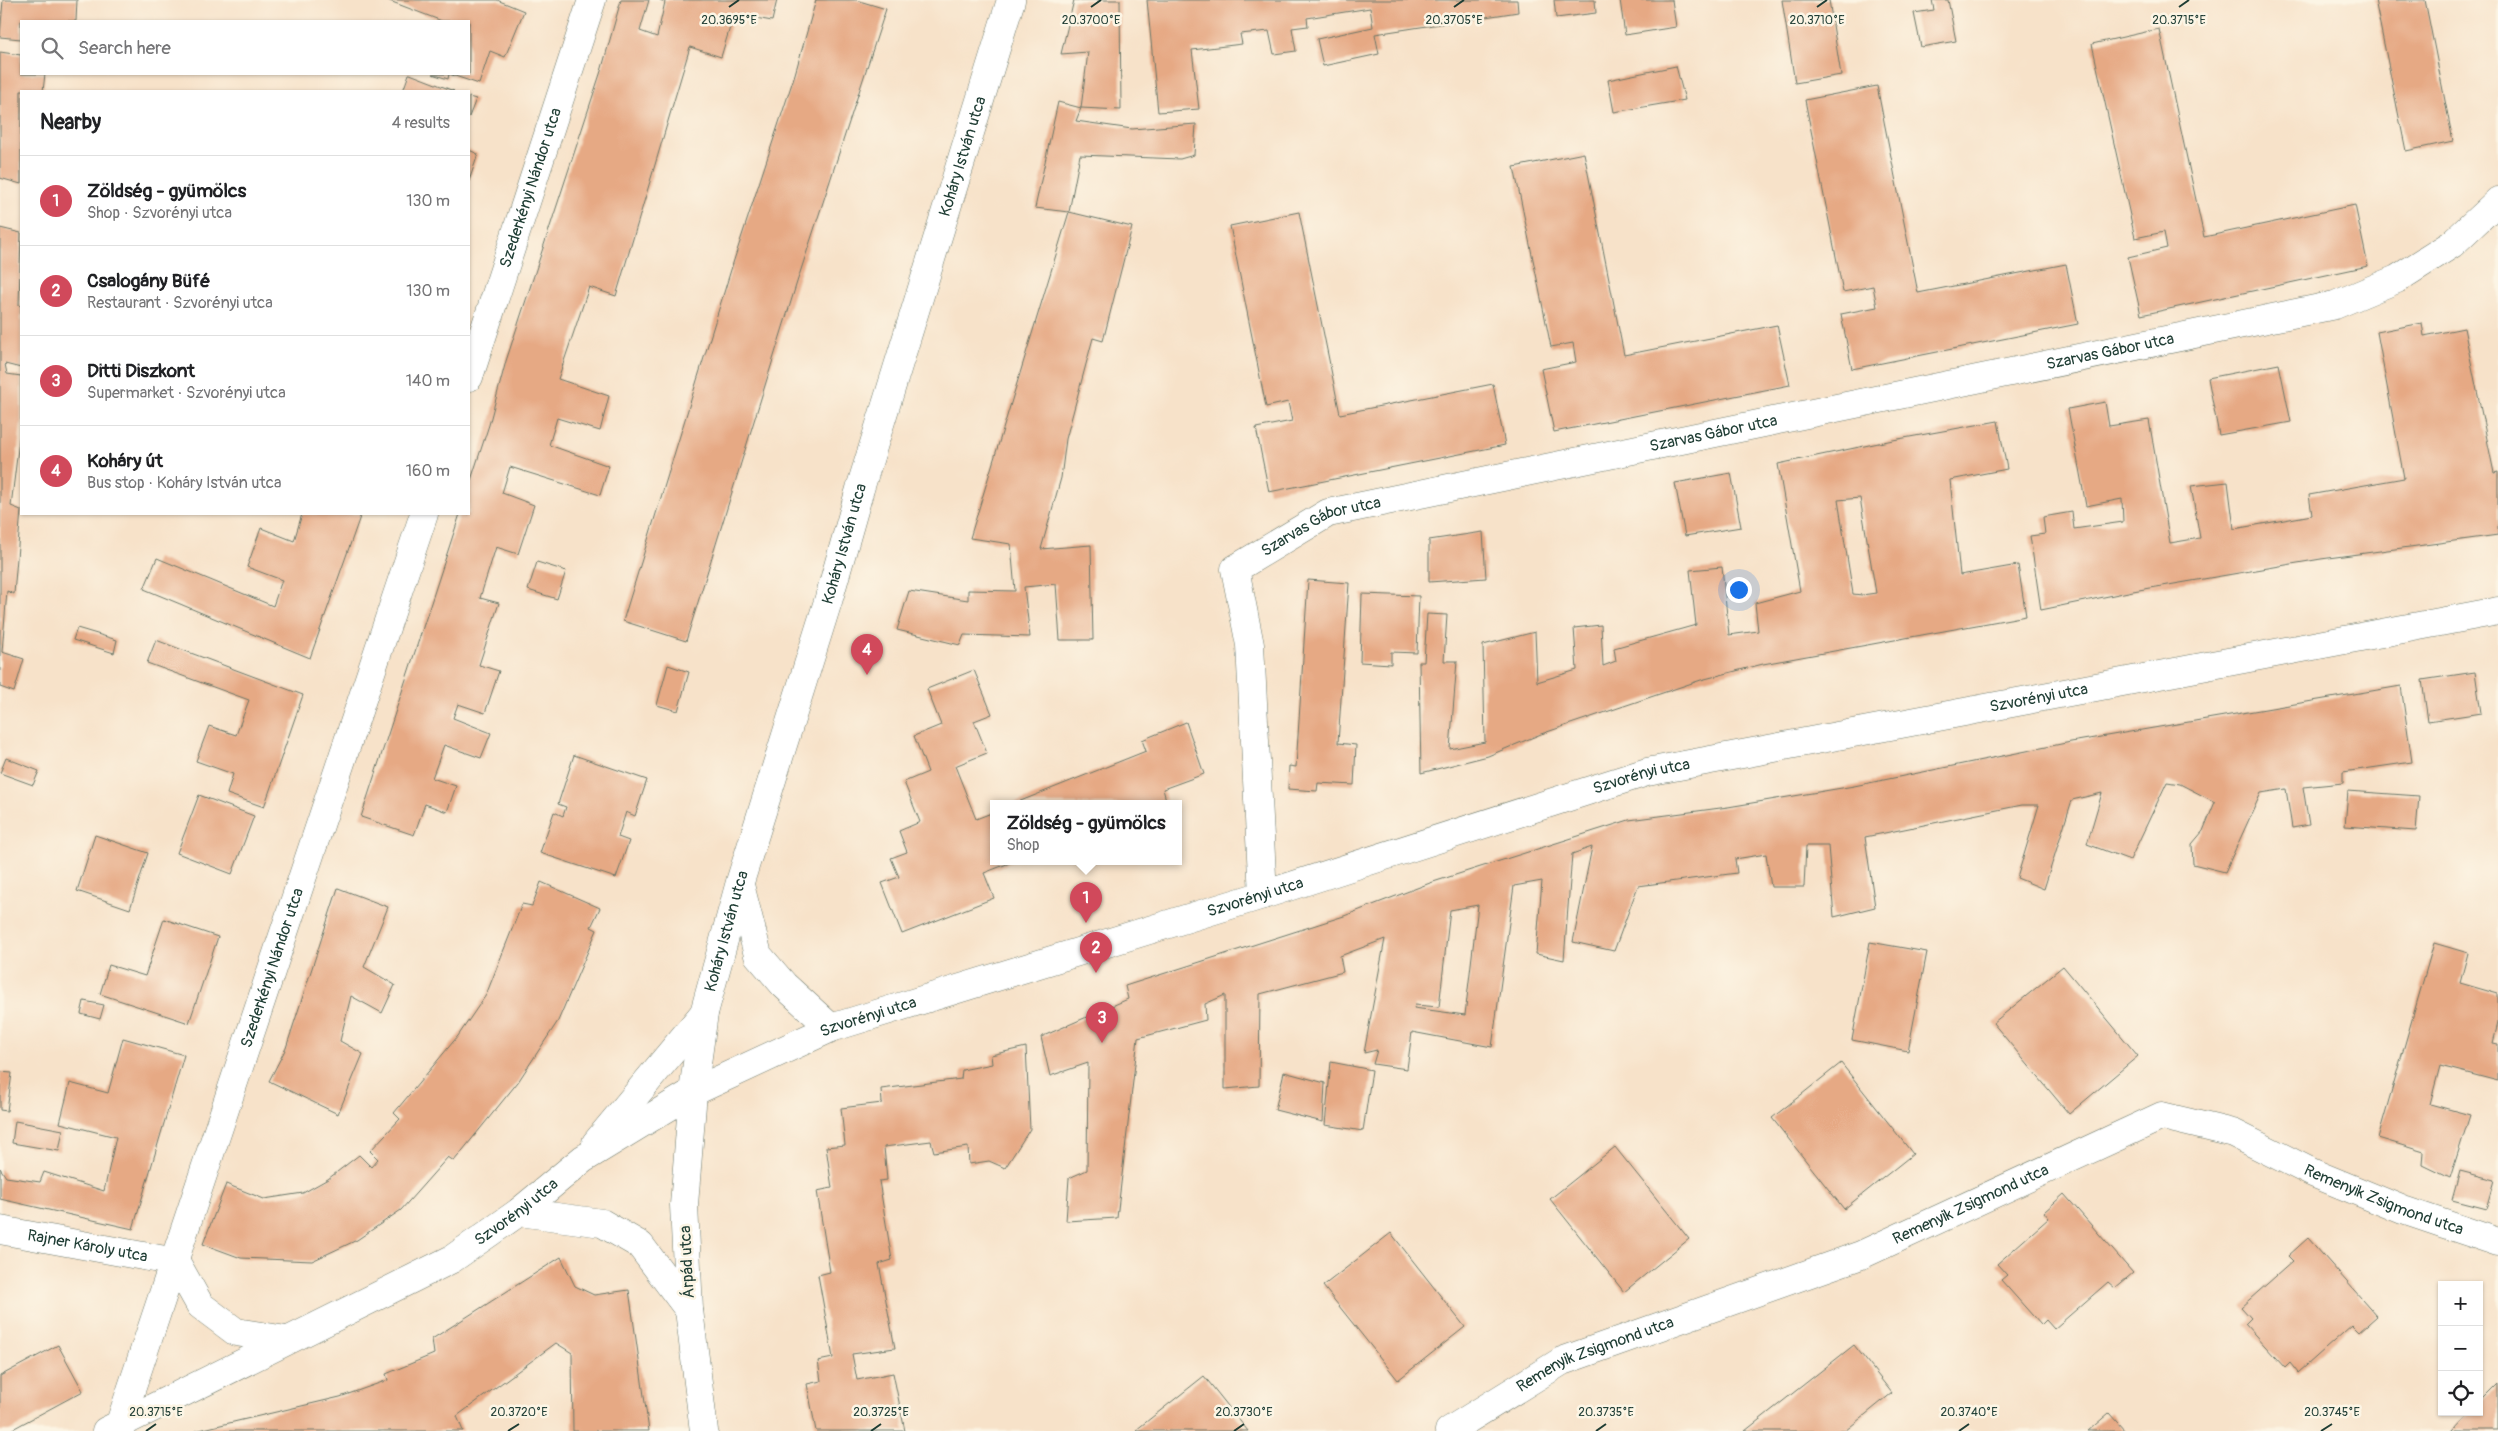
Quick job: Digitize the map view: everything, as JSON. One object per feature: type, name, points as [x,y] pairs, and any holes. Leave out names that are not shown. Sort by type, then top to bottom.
[{"type":"street","name":"Szederkényi Nándor utca","points":[[470,374],[592,0]]},
{"type":"street","name":"Koháry István utca","points":[[693,1092],[704,1013],[740,882],[829,598],[860,489],[1011,0]]},
{"type":"street","name":"Szarvas Gábor utca","points":[[1263,895],[1250,645],[1235,569],[1328,513],[2335,306],[2397,279],[2452,244],[2498,201]]},
{"type":"street","name":"Szederkényi Nándor utca","points":[[115,1428],[176,1262],[424,515]]},
{"type":"street","name":"Szvorényi utca","points":[[115,1428],[286,1340],[452,1259],[519,1212],[583,1159],[693,1092],[831,1028],[1263,895],[1647,772],[2498,610]]},
{"type":"street","points":[[740,882],[758,955],[784,985],[831,1028]]},
{"type":"street","points":[[583,1159],[704,1013]]},
{"type":"street","name":"Árpád utca","points":[[693,1092],[684,1205],[689,1310],[704,1431]]},
{"type":"street","name":"Remenyik Zsigmond utca","points":[[1449,1431],[1562,1361],[1861,1255],[2162,1116],[2233,1133],[2313,1173],[2403,1210],[2498,1242]]},
{"type":"street","points":[[519,1212],[602,1223],[640,1245],[689,1310]]},
{"type":"street","name":"Rajner Károly utca","points":[[0,1230],[176,1262]]},
{"type":"street","points":[[176,1262],[200,1305],[236,1332],[286,1340]]},
{"type":"building","points":[[3,0],[77,0],[76,20],[20,20],[20,39],[0,37]]},
{"type":"building","points":[[387,0],[497,0],[524,11],[505,57],[490,51],[479,84],[452,75],[470,75],[470,20],[439,20]]},
{"type":"building","points":[[621,0],[649,0],[640,31],[657,37],[665,2],[660,0],[777,0],[772,21],[734,14],[721,57],[690,47],[616,296],[589,287],[558,379],[609,396],[600,431],[557,418],[549,445],[609,466],[600,495],[510,467],[502,493],[534,505],[518,554],[496,547],[480,598],[499,603],[479,665],[499,671],[485,713],[458,704],[453,718],[491,733],[481,758],[444,745],[432,778],[456,786],[447,812],[425,804],[414,835],[361,817],[460,515],[470,515],[470,483],[489,425],[506,361],[602,68]]},
{"type":"building","points":[[816,0],[856,0],[886,9],[797,282],[686,641],[623,621],[734,260],[795,74]]},
{"type":"building","points":[[1074,0],[1120,0],[1121,110],[1081,108],[1088,52],[1061,54]]},
{"type":"building","points":[[1147,0],[1517,0],[1518,12],[1375,34],[1379,54],[1323,66],[1317,39],[1373,27],[1370,8],[1307,18],[1308,26],[1292,28],[1296,51],[1274,54],[1269,31],[1240,34],[1242,44],[1192,50],[1199,109],[1158,112]]},
{"type":"building","points":[[1554,0],[1595,0],[1596,13],[1556,18]]},
{"type":"building","points":[[1620,0],[1672,0],[1676,27],[1625,35]]},
{"type":"building","points":[[1782,0],[1829,0],[1841,75],[1795,83]]},
{"type":"building","points":[[1932,0],[1948,0],[1956,41],[1921,47],[1914,13],[1934,10]]},
{"type":"building","points":[[2375,0],[2425,0],[2453,141],[2406,151]]},
{"type":"building","points":[[2159,29],[2204,237],[2355,205],[2368,266],[2141,315],[2128,257],[2167,248],[2164,232],[2135,238],[2092,44]]},
{"type":"building","points":[[0,52],[20,55],[20,75],[45,75],[43,90],[20,90],[20,184],[0,178]]},
{"type":"building","points":[[1676,66],[1685,100],[1614,112],[1608,80]]},
{"type":"building","points":[[409,75],[413,75],[451,90],[403,90]]},
{"type":"building","points":[[435,75],[449,75],[448,79]]},
{"type":"building","points":[[1877,86],[1918,293],[2066,264],[2078,324],[1852,369],[1841,314],[1877,307],[1873,286],[1843,292],[1805,100]]},
{"type":"building","points":[[470,97],[476,99],[470,114]]},
{"type":"building","points":[[1058,102],[1081,108],[1076,121],[1132,129],[1196,124],[1194,155],[1180,159],[1080,155],[1069,212],[1035,208]]},
{"type":"building","points":[[470,150],[478,154],[470,178]]},
{"type":"building","points":[[1584,153],[1624,355],[1777,325],[1790,385],[1554,432],[1541,369],[1576,362],[1573,343],[1551,347],[1514,167]]},
{"type":"building","points":[[1069,212],[1132,227],[1103,341],[1093,338],[1066,439],[1061,478],[1041,549],[1091,545],[1093,640],[1060,640],[1056,584],[1024,587],[1030,637],[964,635],[960,645],[897,630],[909,591],[968,600],[968,590],[1015,591],[1011,544],[970,538]]},
{"type":"building","points":[[1299,212],[1340,414],[1493,384],[1505,445],[1269,492],[1256,428],[1292,421],[1288,402],[1266,407],[1230,226]]},
{"type":"building","points":[[0,228],[20,233],[20,368],[5,364],[7,374],[20,376],[20,432],[11,506],[20,510],[21,515],[14,594],[7,591],[2,652],[24,659],[14,692],[0,687]]},
{"type":"building","points":[[2422,323],[2424,336],[2464,328],[2494,473],[2498,472],[2498,535],[2321,559],[2133,591],[2041,610],[2030,536],[2045,534],[2043,517],[2072,512],[2074,529],[2123,522],[2122,499],[2086,506],[2068,409],[2105,402],[2109,426],[2149,420],[2170,543],[2200,538],[2191,486],[2228,482],[2234,529],[2312,515],[2309,495],[2404,478],[2377,332]]},
{"type":"building","points":[[2279,364],[2291,422],[2219,435],[2208,378]]},
{"type":"building","points":[[1998,421],[2007,469],[1950,480],[1960,575],[2018,565],[2026,616],[1763,664],[1701,680],[1541,734],[1488,756],[1421,773],[1419,662],[1424,662],[1427,614],[1447,615],[1444,661],[1457,661],[1450,749],[1485,742],[1483,645],[1535,632],[1537,682],[1577,670],[1574,628],[1601,625],[1603,666],[1616,661],[1614,648],[1696,625],[1690,570],[1722,567],[1729,635],[1758,631],[1755,603],[1800,591],[1778,464]],"holes":[[[1860,498],[1876,593],[1853,594],[1838,500]]]},
{"type":"building","points":[[1731,473],[1741,527],[1685,536],[1675,483]]},
{"type":"building","points":[[302,515],[361,515],[310,658],[144,589],[157,558],[273,606],[282,580],[247,567],[261,528],[294,541]]},
{"type":"building","points":[[1483,532],[1486,578],[1429,582],[1429,540]]},
{"type":"building","points":[[537,562],[566,571],[557,599],[528,590]]},
{"type":"building","points":[[1308,580],[1349,583],[1338,743],[1356,745],[1354,785],[1318,783],[1317,791],[1288,789],[1289,766],[1296,767]]},
{"type":"building","points":[[1362,594],[1419,596],[1417,653],[1391,652],[1391,664],[1360,662]]},
{"type":"building","points":[[77,628],[117,640],[114,653],[73,640]]},
{"type":"building","points":[[156,640],[303,695],[264,807],[227,794],[233,774],[196,761],[209,726],[236,735],[249,700],[147,663]]},
{"type":"building","points":[[668,665],[689,672],[678,711],[657,705]]},
{"type":"building","points":[[974,670],[992,714],[974,721],[987,753],[955,766],[976,819],[990,814],[990,865],[1004,865],[984,873],[994,898],[902,934],[882,883],[899,877],[891,858],[907,852],[899,831],[920,822],[904,782],[928,772],[914,736],[941,725],[927,689]]},
{"type":"building","points":[[2475,672],[2481,713],[2428,721],[2422,680]]},
{"type":"building","points":[[2401,686],[2412,762],[2343,772],[2343,783],[2303,787],[2309,825],[2292,828],[2286,789],[2261,793],[2225,872],[2193,864],[2192,844],[2203,831],[2215,802],[2180,784],[2167,782],[2130,860],[2087,844],[2102,793],[2072,800],[2044,889],[2017,878],[2039,805],[2022,805],[1865,837],[1875,907],[1834,917],[1828,846],[1806,846],[1804,887],[1771,887],[1766,854],[1735,859],[1737,873],[1638,886],[1614,951],[1573,942],[1592,847],[1572,854],[1564,960],[1536,954],[1542,881],[1514,886],[1492,1047],[1412,1032],[1407,1069],[1373,1064],[1377,1050],[1364,1053],[1385,939],[1340,956],[1343,972],[1260,994],[1259,1086],[1225,1089],[1225,995],[1205,1004],[1206,1020],[1138,1038],[1117,1218],[1066,1221],[1069,1178],[1087,1170],[1088,1063],[1050,1076],[1041,1037],[1128,999],[1125,986],[1344,916],[1430,883],[1629,820],[1728,807],[1854,786],[2071,742]],"holes":[[[1478,905],[1465,1015],[1414,1008],[1415,1005],[1439,1007],[1450,910]]]},
{"type":"building","points":[[1186,722],[1204,774],[1163,789],[1166,800],[1023,800],[1146,751],[1142,740]]},
{"type":"building","points":[[574,755],[647,780],[635,816],[626,812],[618,837],[629,841],[616,878],[540,853],[554,812],[563,816],[566,807],[558,804]]},
{"type":"building","points":[[6,758],[39,771],[33,785],[0,773]]},
{"type":"building","points":[[2348,791],[2419,796],[2416,831],[2345,826]]},
{"type":"building","points":[[199,795],[254,816],[232,874],[177,853]]},
{"type":"building","points":[[95,835],[148,853],[130,909],[77,891]]},
{"type":"building","points":[[541,882],[600,908],[591,927],[597,930],[558,1021],[518,1082],[454,1161],[448,1157],[401,1210],[357,1240],[312,1261],[241,1258],[203,1244],[226,1184],[264,1199],[303,1193],[328,1179],[359,1155],[371,1167],[378,1159],[370,1151],[400,1119],[394,1113],[458,1036],[486,995],[522,904],[532,906]]},
{"type":"building","points":[[338,888],[388,907],[364,967],[395,985],[382,1013],[351,996],[340,1041],[363,1054],[338,1114],[269,1081],[286,1048]]},
{"type":"building","points":[[164,919],[218,937],[189,1023],[100,994],[109,965],[145,976]]},
{"type":"building","points":[[1870,942],[1927,952],[1908,1051],[1852,1040]]},
{"type":"building","points":[[2434,943],[2468,953],[2460,983],[2498,994],[2498,1023],[2493,1043],[2498,1044],[2498,1081],[2440,1066],[2430,1104],[2470,1115],[2450,1178],[2423,1165],[2424,1152],[2378,1138]]},
{"type":"building","points":[[2063,966],[2138,1056],[2069,1114],[1993,1023]]},
{"type":"building","points":[[84,1001],[104,1005],[100,1019],[81,1014]]},
{"type":"building","points":[[123,1038],[184,1055],[133,1229],[0,1199],[0,1168],[6,1177],[40,1182],[44,1172],[104,1191],[116,1137],[60,1123],[70,1083],[108,1093]]},
{"type":"building","points":[[1026,1047],[1030,1129],[1005,1168],[989,1161],[969,1164],[968,1147],[934,1152],[931,1141],[884,1147],[887,1180],[879,1181],[892,1260],[879,1264],[895,1348],[852,1354],[857,1380],[893,1373],[905,1431],[816,1431],[807,1384],[821,1381],[818,1361],[833,1358],[818,1275],[830,1272],[817,1191],[832,1188],[826,1147],[845,1145],[841,1108],[882,1103],[881,1089],[961,1079],[962,1070],[992,1064],[991,1055]]},
{"type":"building","points":[[1331,1062],[1372,1070],[1363,1131],[1325,1125]]},
{"type":"building","points":[[1841,1063],[1913,1154],[1844,1209],[1772,1118]]},
{"type":"building","points":[[0,1072],[12,1073],[7,1111],[0,1110]]},
{"type":"building","points":[[1284,1072],[1325,1083],[1323,1122],[1275,1110]]},
{"type":"building","points":[[15,1121],[63,1130],[59,1151],[12,1143]]},
{"type":"building","points":[[1615,1147],[1689,1239],[1624,1292],[1550,1199]]},
{"type":"building","points":[[2460,1171],[2495,1180],[2487,1209],[2452,1200]]},
{"type":"building","points":[[2064,1194],[2133,1273],[2115,1288],[2108,1282],[2054,1329],[2046,1320],[2041,1325],[2001,1280],[2007,1275],[1997,1264],[2049,1218],[2044,1212]]},
{"type":"building","points":[[1391,1233],[1465,1327],[1398,1380],[1323,1286]]},
{"type":"building","points":[[2308,1238],[2377,1316],[2359,1332],[2352,1325],[2298,1373],[2290,1363],[2285,1368],[2245,1324],[2251,1318],[2241,1307],[2293,1261],[2288,1256]]},
{"type":"building","points":[[561,1257],[575,1286],[594,1295],[629,1290],[649,1431],[573,1431],[572,1353],[556,1343],[457,1416],[463,1431],[195,1431],[340,1397],[388,1380],[386,1374],[434,1354],[432,1339]]},
{"type":"building","points":[[58,1345],[83,1391],[9,1431],[0,1431],[0,1376]]},
{"type":"building","points":[[1854,1345],[1892,1393],[1845,1431],[1745,1431]]},
{"type":"building","points":[[1204,1376],[1248,1431],[1136,1430]]},
{"type":"building","points":[[2498,1384],[2498,1431],[2452,1431],[2466,1416],[2483,1416],[2483,1399]]},
{"type":"building","points":[[2109,1413],[2125,1431],[2088,1431]]},
{"type":"place","name":"Koháry út","points":[[867,675]]},
{"type":"place","name":"Zöldség - gyümölcs","points":[[1086,923]]},
{"type":"place","name":"Csalogány Büfé","points":[[1096,973]]},
{"type":"place","name":"Ditti Diszkont","points":[[1102,1043]]}]
